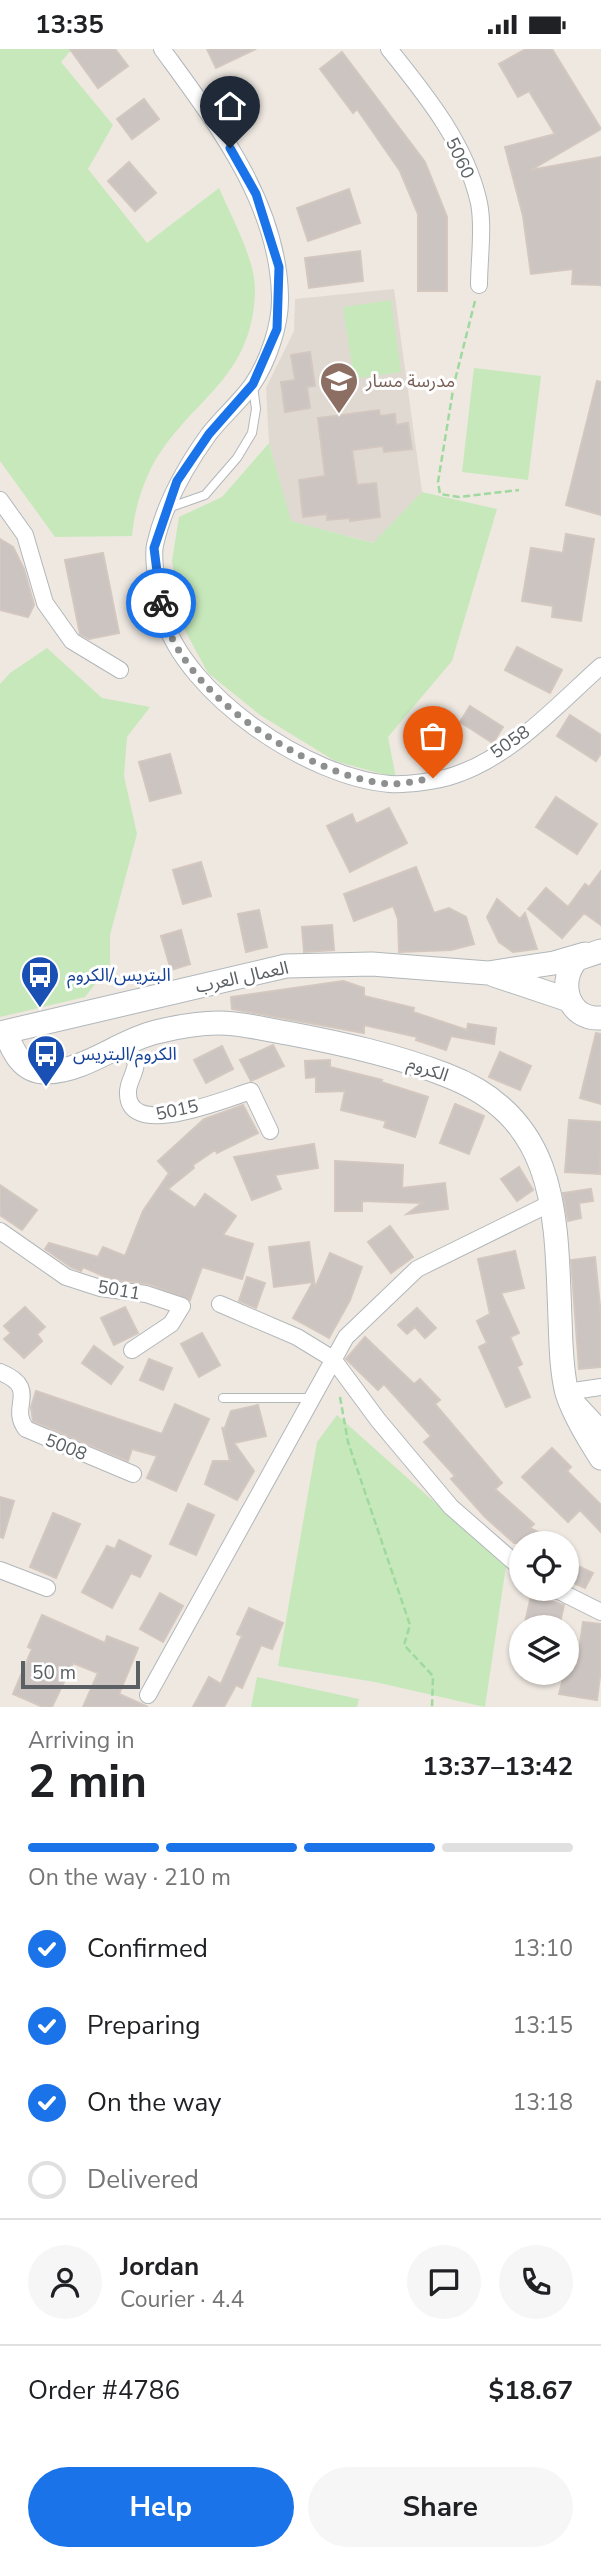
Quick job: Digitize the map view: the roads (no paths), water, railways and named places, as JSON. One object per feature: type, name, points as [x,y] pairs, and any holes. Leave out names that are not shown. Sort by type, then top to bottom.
[{"type":"street","name":"5058","points":[[162,49],[217,125],[256,194],[279,267],[277,329],[253,384],[203,443],[177,481],[154,548],[163,615],[187,666],[232,712],[323,767],[391,784],[454,775],[509,748],[601,666]]},
{"type":"street","name":"5060","points":[[389,49],[434,106],[466,164],[479,205],[479,285]]},
{"type":"street","points":[[0,500],[25,534],[45,603],[72,642],[120,670]]},
{"type":"street","points":[[569,1000],[567,974],[596,951]]},
{"type":"street","name":"العمال العرب","points":[[2,1032],[286,966],[372,964],[488,973],[542,965],[596,951]]},
{"type":"street","name":"العمال العرب","points":[[488,973],[569,1000],[585,1016],[599,1018]]},
{"type":"street","name":"الكروم","points":[[2,1032],[16,1056],[30,1069],[46,1073],[94,1058],[124,1041],[179,1026],[219,1023],[239,1025],[352,1048],[448,1076],[491,1098],[523,1128],[542,1167],[551,1203],[567,1392],[601,1458]]},
{"type":"street","name":"5015","points":[[124,1041],[136,1063],[127,1096],[132,1108],[145,1117],[162,1117],[251,1091],[270,1131]]},
{"type":"street","points":[[148,1695],[346,1337],[418,1269],[551,1203]]},
{"type":"street","name":"5011","points":[[0,1231],[66,1277],[100,1288],[146,1294],[183,1306],[171,1324],[132,1350]]},
{"type":"street","points":[[220,1304],[297,1337],[333,1359],[378,1420],[451,1507],[509,1558]]},
{"type":"street","name":"5008","points":[[0,1371],[18,1382],[23,1391],[20,1416],[26,1429],[133,1474]]},
{"type":"street","points":[[567,1392],[601,1387]]},
{"type":"street","points":[[567,1392],[601,1427]]},
{"type":"street","points":[[0,1570],[47,1588]]},
{"type":"street","points":[[579,1601],[601,1612]]},
{"type":"lane","points":[[168,508],[205,495],[237,458],[252,433],[257,409],[253,384]]},
{"type":"lane","points":[[223,1398],[313,1398]]},
{"type":"place","name":"مدرسة مسار","points":[[339,415]]},
{"type":"place","name":"البتريس/الكروم","points":[[40,1009]]},
{"type":"place","name":"الكروم/البتريس","points":[[46,1088]]}]
